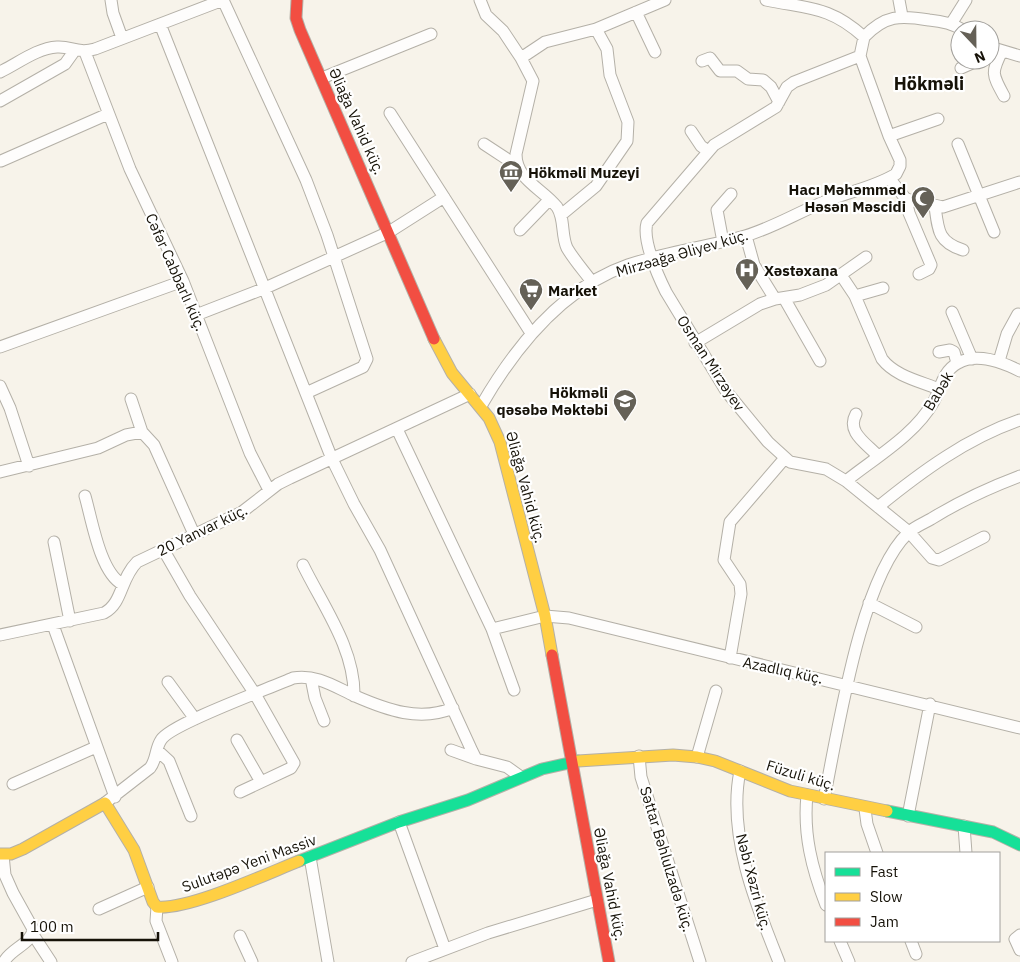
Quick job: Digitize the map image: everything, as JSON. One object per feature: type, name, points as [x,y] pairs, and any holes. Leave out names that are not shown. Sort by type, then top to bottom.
[{"type":"street","points":[[111,0],[113,13],[122,38]]},
{"type":"street","points":[[0,102],[65,64],[80,51],[122,38],[223,0],[306,180],[367,359],[366,366],[306,392]]},
{"type":"street","points":[[287,0],[296,5]]},
{"type":"street","points":[[480,0],[486,15],[502,31],[530,74],[532,87],[516,154],[516,166]]},
{"type":"street","points":[[521,58],[545,42],[596,29],[665,0]]},
{"type":"street","points":[[766,0],[828,12],[841,18],[864,37]]},
{"type":"street","points":[[899,0],[902,16]]},
{"type":"street","points":[[954,20],[966,0]]},
{"type":"street","name":"Əliağa Vahid küç.","points":[[296,5],[300,30],[436,344],[452,373],[481,406],[493,424],[504,453],[545,616],[610,962]]},
{"type":"street","points":[[636,12],[655,52]]},
{"type":"street","points":[[938,119],[889,136],[860,56],[864,37],[882,22],[902,16],[950,24]]},
{"type":"street","points":[[160,24],[263,289],[332,459],[354,504],[380,550],[476,758]]},
{"type":"street","points":[[561,215],[596,186],[627,141],[628,122],[610,75],[607,49],[596,29]]},
{"type":"street","points":[[322,78],[431,34]]},
{"type":"street","points":[[0,72],[46,49],[58,47],[80,51]]},
{"type":"street","points":[[1000,50],[1020,56]]},
{"type":"street","name":"Cəfər Cabbarlı küç.","points":[[80,51],[134,178],[183,281],[250,453],[269,490]]},
{"type":"street","name":"Osman Mirzəyev","points":[[860,56],[787,86],[776,107],[722,140],[708,151],[647,223],[646,236],[666,292],[726,391],[768,442],[785,458],[798,464],[826,469],[846,481],[909,532],[932,558],[939,560],[984,537]]},
{"type":"street","points":[[702,61],[710,58],[720,71],[737,71],[748,79],[763,80],[771,87],[779,102]]},
{"type":"street","points":[[993,70],[993,77],[1004,96]]},
{"type":"street","points":[[390,113],[531,333]]},
{"type":"street","points":[[1,161],[108,114]]},
{"type":"street","points":[[691,131],[701,146],[708,151]]},
{"type":"street","name":"Mirzəağa Əliyev küç.","points":[[481,406],[503,369],[531,333],[592,282],[613,271],[653,258],[746,236],[774,226],[830,199],[889,178],[898,170],[900,160],[889,136]]},
{"type":"street","points":[[484,144],[516,166],[521,174],[549,200],[561,215],[563,237],[568,248],[592,282]]},
{"type":"street","points":[[958,144],[994,232]]},
{"type":"street","points":[[889,178],[906,199],[909,213],[931,265],[929,269],[919,274]]},
{"type":"street","points":[[906,199],[943,206],[1020,182]]},
{"type":"street","points":[[724,242],[717,210],[731,194]]},
{"type":"street","points":[[196,315],[263,289],[334,258],[388,232],[444,197]]},
{"type":"street","points":[[520,230],[549,200]]},
{"type":"street","points":[[935,206],[938,227],[943,238],[951,246],[963,250]]},
{"type":"street","points":[[746,236],[754,265],[779,298],[820,361]]},
{"type":"street","points":[[696,343],[731,320],[779,298],[800,295],[826,285],[866,257]]},
{"type":"street","points":[[842,275],[855,296],[882,359],[887,366],[896,372],[939,389]]},
{"type":"street","points":[[0,347],[183,281]]},
{"type":"street","points":[[855,296],[883,288]]},
{"type":"street","points":[[952,312],[972,359]]},
{"type":"street","points":[[999,361],[1007,334],[1018,314]]},
{"type":"street","points":[[938,352],[954,352],[957,363]]},
{"type":"street","name":"Babək","points":[[846,481],[902,437],[926,413],[944,376],[957,363],[972,359],[999,361],[1020,371]]},
{"type":"street","points":[[0,386],[10,408],[29,466]]},
{"type":"street","name":"20 Yanvar küç.","points":[[0,635],[104,613],[116,604],[125,576],[137,562],[247,509],[269,490],[470,394]]},
{"type":"street","points":[[131,399],[142,432],[154,445],[194,534]]},
{"type":"street","points":[[856,414],[852,421],[852,428],[878,456]]},
{"type":"street","points":[[878,507],[920,474],[939,462],[974,442],[1020,420]]},
{"type":"street","points":[[396,429],[492,629],[514,690]]},
{"type":"street","points":[[0,472],[98,448],[126,434],[142,432]]},
{"type":"street","points":[[730,658],[741,594],[740,584],[724,560],[730,522],[785,458]]},
{"type":"street","points":[[824,799],[848,684],[869,603],[882,572],[909,532],[968,496],[1020,476]]},
{"type":"street","points":[[85,496],[107,568],[115,580],[122,584]]},
{"type":"street","points":[[54,542],[70,621]]},
{"type":"street","points":[[163,549],[190,596],[255,694],[294,763],[290,768],[240,792]]},
{"type":"street","points":[[303,566],[346,652],[354,680],[354,696]]},
{"type":"street","points":[[869,603],[916,627]]},
{"type":"street","name":"Azadlıq küç.","points":[[492,629],[545,616],[569,618],[730,658],[848,684],[1020,728]]},
{"type":"street","points":[[53,625],[96,747],[110,800],[141,865],[150,897],[157,907],[156,921],[172,962]]},
{"type":"street","points":[[51,962],[32,933],[32,924],[12,893],[5,875],[1,855],[23,849],[110,800],[150,768],[155,762],[160,740],[165,735],[195,719],[293,678],[303,676],[334,684],[354,696],[400,712],[423,716],[438,714],[453,708]]},
{"type":"street","points":[[311,678],[315,698],[324,721]]},
{"type":"street","points":[[168,682],[195,719]]},
{"type":"street","points":[[698,757],[716,691]]},
{"type":"street","points":[[908,816],[930,704]]},
{"type":"street","points":[[237,740],[261,782]]},
{"type":"street","points":[[13,784],[96,747]]},
{"type":"street","points":[[157,750],[169,761],[191,816]]},
{"type":"street","points":[[451,750],[507,767],[521,777]]},
{"type":"street","name":"Füzuli küç.","points":[[572,762],[639,756],[698,757],[715,761],[807,795],[866,809],[993,832],[1020,845]]},
{"type":"street","name":"Səttar Bəhlulzadə küç.","points":[[639,756],[641,777],[700,962]]},
{"type":"street","name":"Sulutəpə Yeni Massiv","points":[[157,907],[168,908],[205,897],[399,822],[468,800],[521,777],[572,762]]},
{"type":"street","name":"Nəbi Xəzri küç.","points":[[740,771],[736,807],[742,848],[755,898],[779,962]]},
{"type":"street","points":[[807,795],[806,833],[812,864],[825,902]]},
{"type":"street","points":[[866,809],[867,824],[877,852]]},
{"type":"street","points":[[399,822],[445,949]]},
{"type":"street","points":[[964,826],[966,852]]},
{"type":"street","points":[[310,857],[328,962]]},
{"type":"street","points":[[99,909],[148,886]]},
{"type":"street","points":[[412,962],[488,933],[597,900]]},
{"type":"street","points":[[4,962],[7,956],[32,933]]},
{"type":"street","points":[[1020,935],[1015,939],[1020,950]]},
{"type":"street","points":[[240,936],[252,962]]},
{"type":"street","points":[[840,942],[849,962]]},
{"type":"street","points":[[911,942],[916,954]]},
{"type":"traffic: fast","points":[[299,861],[399,822],[468,800],[542,769],[578,761]]},
{"type":"traffic: fast","points":[[887,811],[993,832],[1020,845]]},
{"type":"traffic: slow","points":[[434,339],[452,373],[489,418],[500,442],[545,616],[552,655]]},
{"type":"traffic: slow","points":[[578,761],[673,755],[697,757],[715,761],[790,791],[887,811]]},
{"type":"traffic: slow","points":[[0,854],[11,854],[23,849],[105,803],[134,850],[153,902],[157,907],[188,903],[207,897],[299,861]]},
{"type":"traffic: jam","points":[[297,0],[296,18],[300,30],[434,339]]},
{"type":"traffic: jam","points":[[552,655],[609,962]]},
{"type":"place","name":"Hökməli Muzeyi","points":[[511,193]]},
{"type":"place","name":"Hacı Məhəmməd Həsən Məscidi","points":[[923,219]]},
{"type":"place","name":"Xəstəxana","points":[[747,291]]},
{"type":"place","name":"Market","points":[[531,311]]},
{"type":"place","name":"Hökməli qəsəbə Məktəbi","points":[[625,422]]},
{"type":"district","name":"Hökməli","points":[[929,83]]}]
